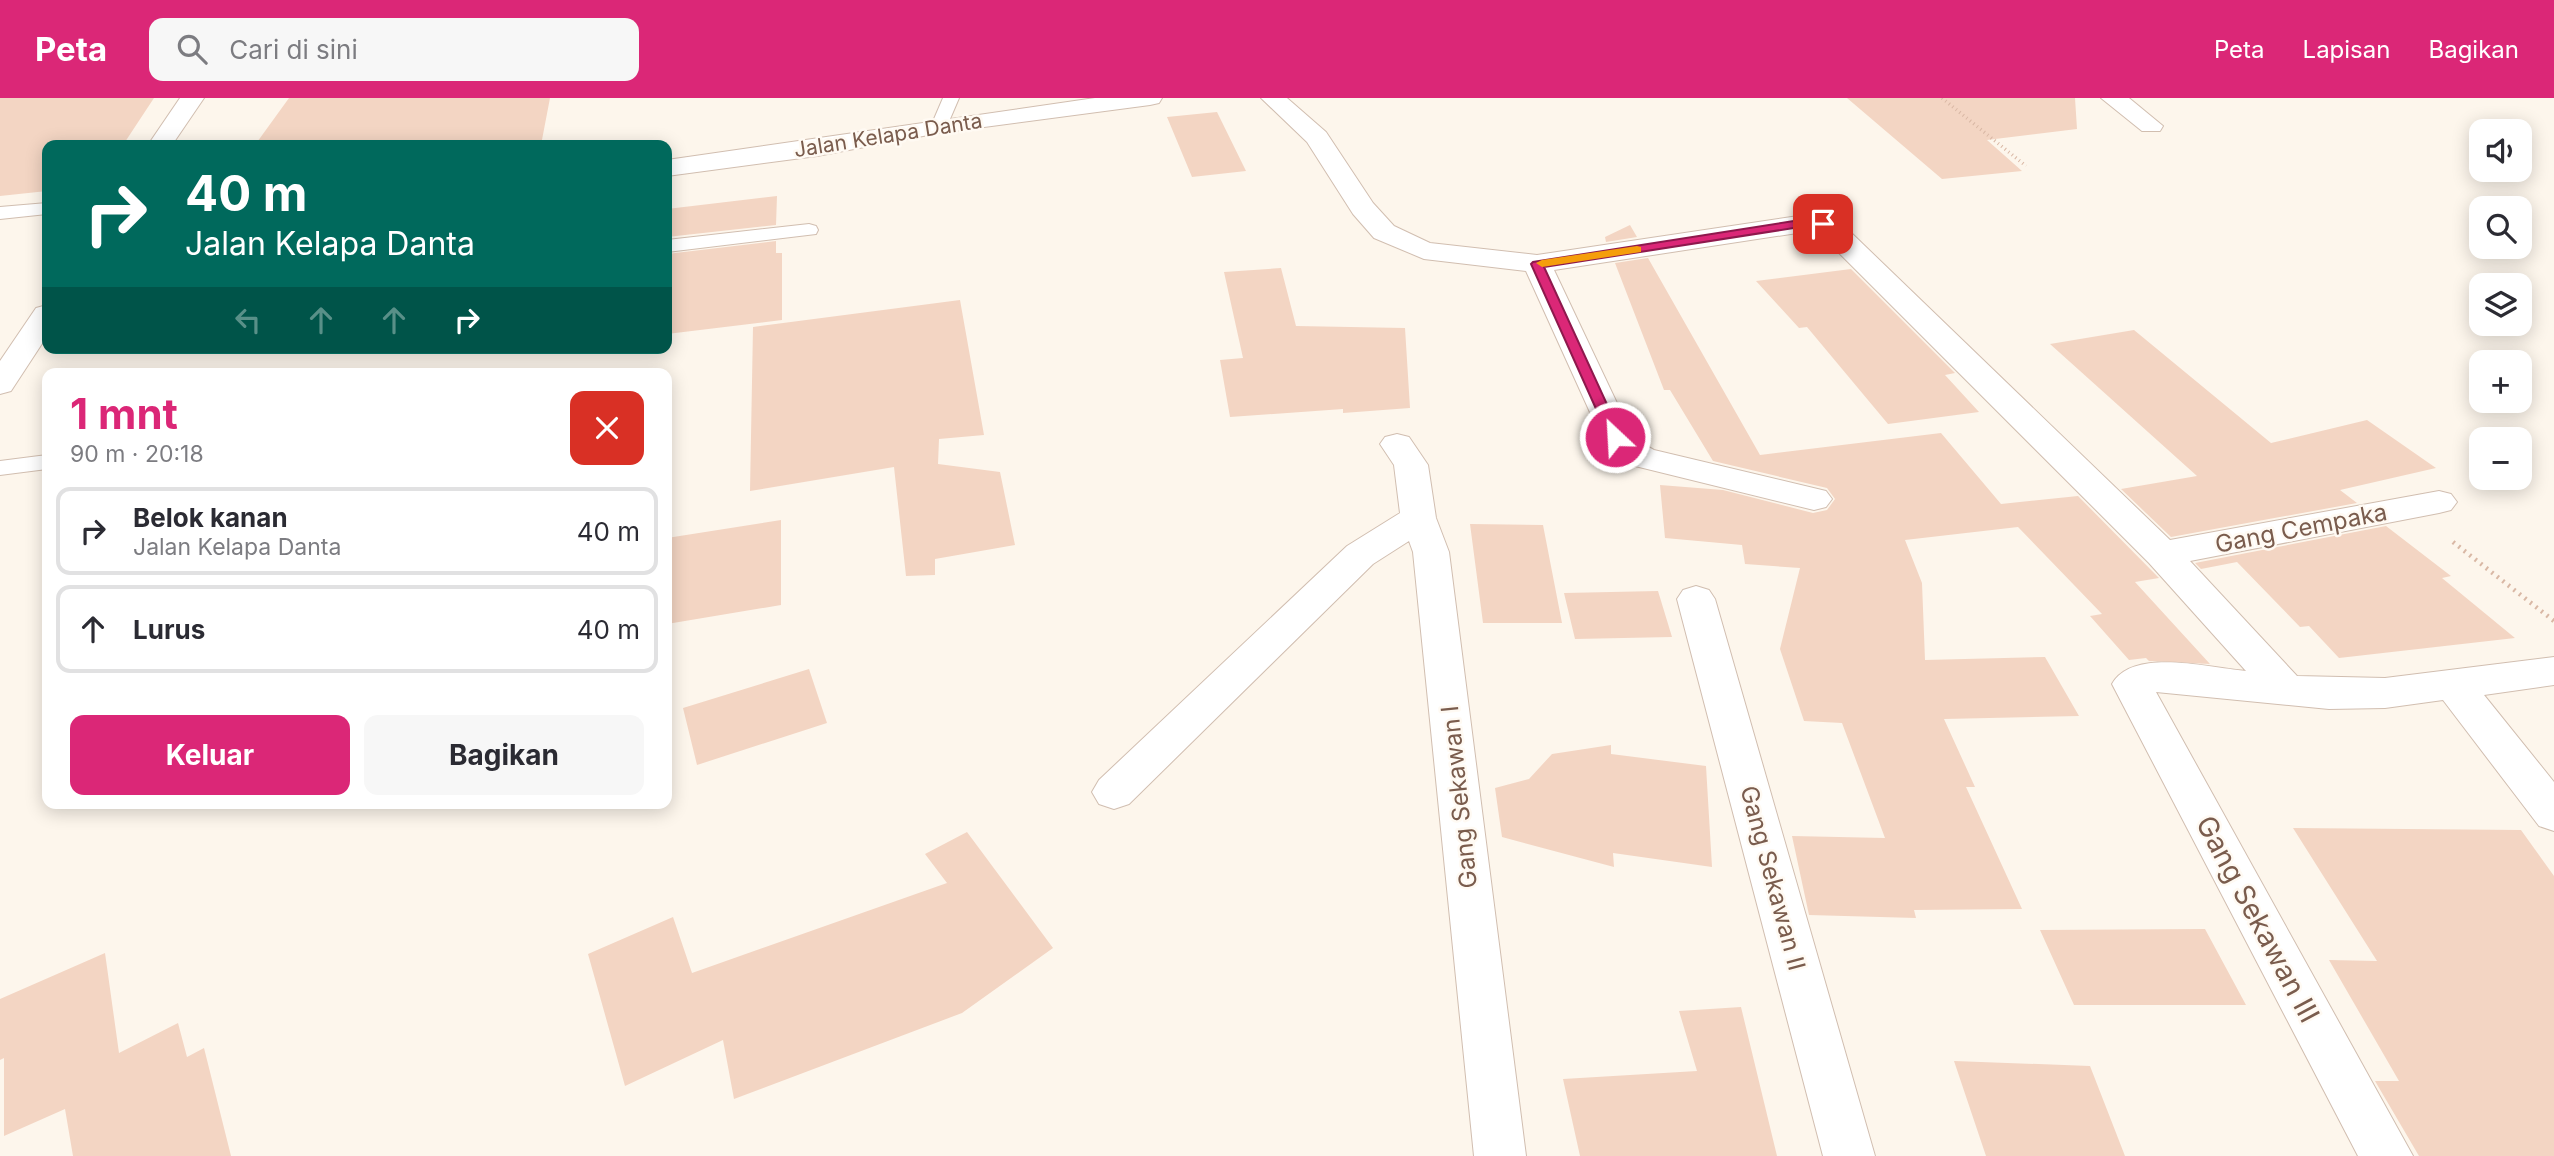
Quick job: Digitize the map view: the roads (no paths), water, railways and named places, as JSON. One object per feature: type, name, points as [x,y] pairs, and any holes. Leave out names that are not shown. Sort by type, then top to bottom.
[{"type":"street","points":[[163,140],[192,98]]},
{"type":"street","name":"Jalan Kelapa Danta","points":[[672,167],[817,148],[939,126],[1150,98]]},
{"type":"street","points":[[1273,98],[1317,138],[1363,208],[1384,232],[1407,245],[1443,256],[1537,264],[1816,222],[1830,228],[2162,554],[2287,691],[2385,693],[2554,671]]},
{"type":"street","points":[[2113,98],[2151,126]]},
{"type":"street","points":[[1537,264],[1620,445],[1643,458],[1814,499]]},
{"type":"street","points":[[0,384],[42,324]]},
{"type":"street","name":"Gang Sekawan I","points":[[1397,444],[1411,465],[1418,518],[1432,552],[1500,1156]]},
{"type":"street","name":"Gang Cempaka","points":[[2162,554],[2424,505]]},
{"type":"street","points":[[1114,792],[1360,555],[1418,518]]},
{"type":"street","name":"Gang Sekawan II","points":[[1696,599],[1849,1156]]},
{"type":"street","name":"Gang Sekawan III","points":[[2287,691],[2155,677],[2143,677],[2134,682],[2137,696],[2152,719],[2293,988],[2387,1156]]},
{"type":"street","points":[[2454,685],[2554,814]]},
{"type":"lane","points":[[939,126],[951,98]]},
{"type":"lane","points":[[0,214],[42,210]]},
{"type":"lane","points":[[672,245],[809,230]]},
{"type":"lane","points":[[0,468],[42,463]]}]
